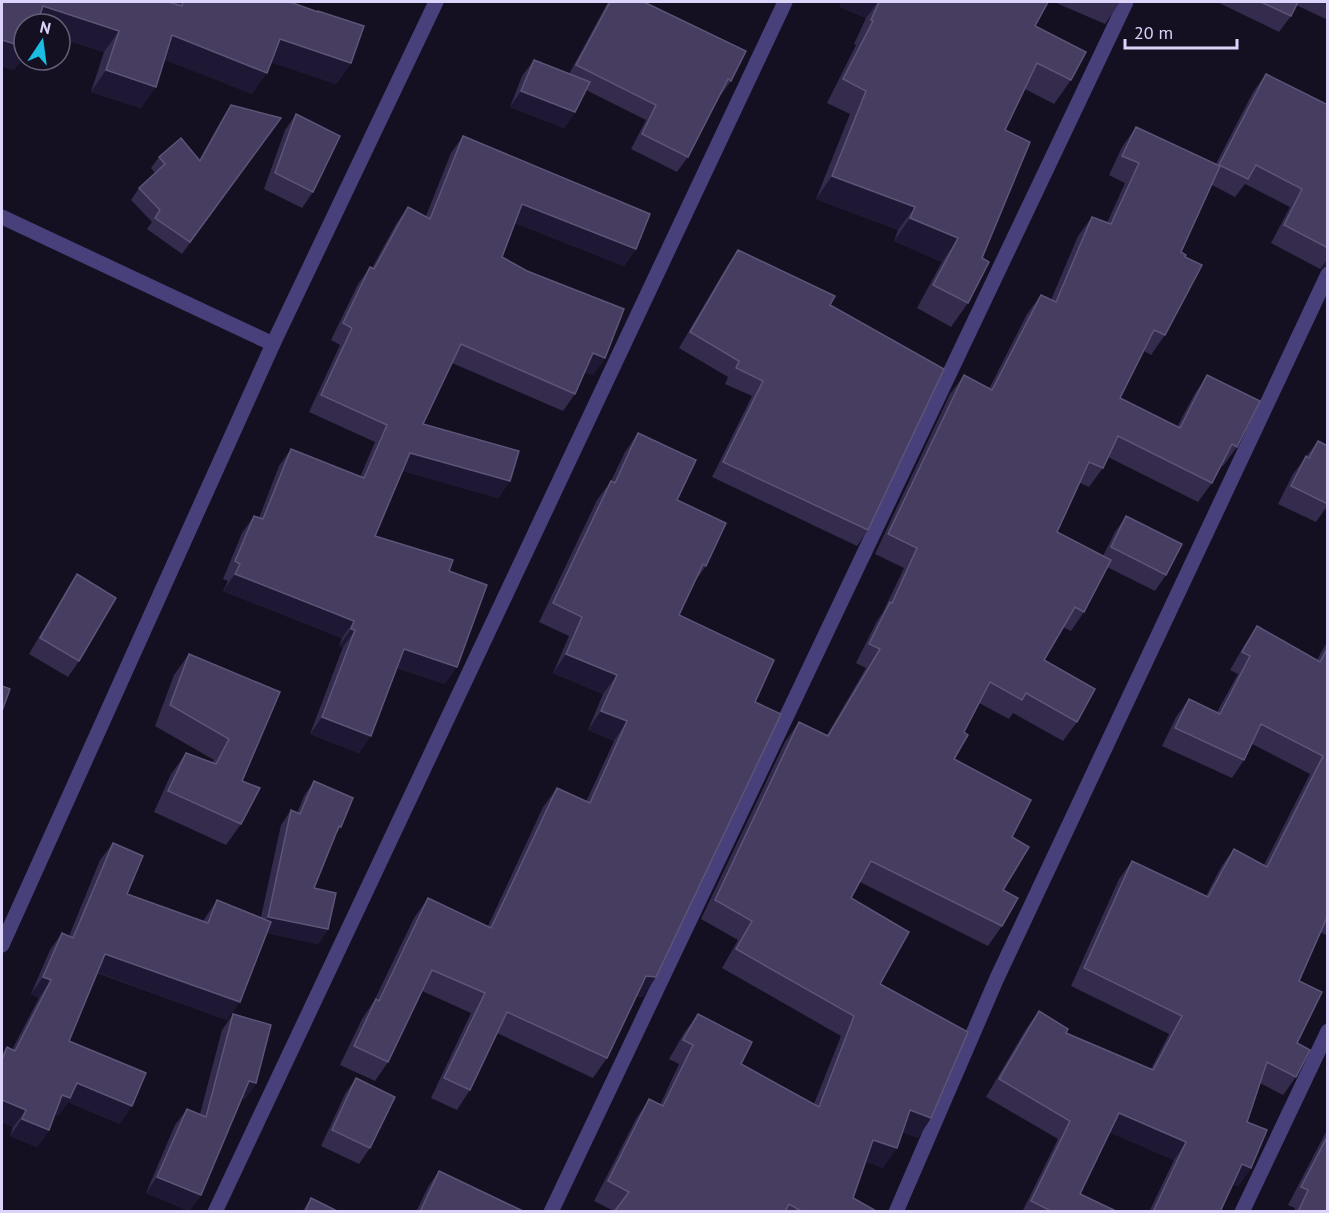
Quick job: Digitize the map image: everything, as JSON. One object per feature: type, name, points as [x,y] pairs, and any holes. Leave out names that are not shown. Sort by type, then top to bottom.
[{"type":"street","points":[[2,945],[273,344],[436,2]]},
{"type":"street","points":[[214,1212],[785,2]]},
{"type":"street","points":[[551,1212],[1126,2]]},
{"type":"street","points":[[2,217],[273,344]]},
{"type":"street","points":[[896,1212],[997,978],[1328,274]]},
{"type":"street","points":[[1242,1212],[1328,1031]]},
{"type":"building","points":[[2,2],[168,2],[182,6],[183,2],[290,2],[364,26],[351,63],[280,39],[267,73],[172,35],[156,87],[106,70],[119,31],[72,16],[72,12],[61,12],[43,6],[41,12],[12,12],[12,43],[2,40]]},
{"type":"building","points":[[610,2],[644,2],[746,51],[731,81],[728,79],[688,157],[642,134],[656,105],[576,65]]},
{"type":"building","points":[[879,2],[1048,2],[1035,26],[1086,52],[1071,80],[1037,63],[1005,130],[1030,142],[982,258],[989,262],[968,303],[933,285],[958,238],[910,218],[915,207],[832,176],[866,91],[843,79],[873,21],[871,20]]},
{"type":"building","points":[[1261,2],[1298,2],[1291,16]]},
{"type":"building","points":[[534,60],[590,82],[575,112],[521,91]]},
{"type":"building","points":[[1266,74],[1328,105],[1328,248],[1284,225],[1302,189],[1256,165],[1248,179],[1219,165]]},
{"type":"building","points":[[231,105],[281,118],[190,242],[155,218],[160,210],[139,188],[165,164],[159,157],[181,138],[200,161]]},
{"type":"building","points":[[296,114],[340,136],[313,192],[275,173]]},
{"type":"building","points":[[1136,127],[1220,166],[1181,252],[1186,255],[1185,257],[1202,265],[1165,335],[1154,330],[1120,398],[1180,428],[1207,375],[1260,401],[1237,447],[1232,444],[1212,483],[1118,436],[1103,468],[1089,462],[1057,532],[1111,560],[1084,612],[1075,607],[1044,660],[1095,689],[1077,722],[1026,693],[1022,700],[990,682],[964,732],[968,735],[954,759],[1031,800],[1012,837],[1029,847],[1003,890],[1018,898],[1002,926],[871,861],[851,898],[909,932],[880,984],[968,1032],[931,1118],[910,1110],[897,1148],[873,1140],[853,1198],[878,1212],[803,1212],[789,1204],[785,1212],[614,1212],[629,1192],[608,1181],[649,1099],[663,1106],[693,1045],[683,1040],[698,1014],[752,1042],[741,1064],[819,1107],[854,1016],[736,949],[752,921],[715,900],[799,722],[828,736],[880,649],[869,644],[890,602],[892,603],[917,548],[888,534],[964,375],[992,390],[1041,295],[1056,302],[1092,217],[1111,224],[1139,163],[1122,156]]},
{"type":"building","points":[[463,136],[650,214],[636,249],[522,204],[502,257],[527,271],[624,309],[605,358],[593,353],[575,394],[461,344],[423,424],[519,451],[510,481],[410,453],[375,536],[453,560],[449,571],[487,585],[457,667],[404,649],[371,736],[322,717],[355,630],[351,629],[354,621],[235,574],[240,564],[235,561],[254,516],[263,519],[291,449],[364,478],[387,425],[321,395],[352,328],[343,323],[370,267],[374,269],[408,207],[430,219]]},
{"type":"building","points":[[738,250],[835,296],[830,305],[944,369],[868,530],[723,462],[763,381],[736,368],[739,361],[690,332]]},
{"type":"building","points":[[638,433],[696,460],[677,500],[726,523],[706,566],[703,564],[679,615],[774,660],[755,702],[781,714],[656,977],[646,976],[607,1058],[507,1012],[470,1090],[444,1078],[485,993],[432,970],[388,1062],[354,1046],[376,999],[379,1001],[428,898],[491,928],[557,788],[590,803],[627,721],[601,711],[617,675],[566,654],[582,617],[553,603],[611,481],[615,483]]},
{"type":"building","points":[[1318,441],[1328,446],[1328,504],[1291,486],[1306,456],[1309,458]]},
{"type":"building","points":[[1126,516],[1182,544],[1166,575],[1111,547]]},
{"type":"building","points":[[77,574],[116,598],[79,661],[40,638]]},
{"type":"building","points":[[1257,626],[1320,662],[1328,647],[1328,915],[1299,981],[1322,992],[1297,1043],[1310,1050],[1296,1077],[1267,1062],[1247,1122],[1267,1130],[1251,1168],[1242,1164],[1220,1212],[1153,1212],[1186,1142],[1119,1113],[1080,1194],[1118,1212],[1048,1212],[1049,1210],[1031,1201],[1070,1121],[999,1079],[1039,1011],[1068,1029],[1066,1033],[1153,1070],[1182,1016],[1084,968],[1132,861],[1208,897],[1234,849],[1267,867],[1323,756],[1261,724],[1244,760],[1175,728],[1189,699],[1220,714],[1250,656],[1242,652]]},
{"type":"building","points":[[189,654],[280,692],[242,781],[260,788],[241,824],[168,791],[186,753],[216,764],[229,739],[170,705]]},
{"type":"building","points":[[2,686],[10,689],[2,711]]},
{"type":"building","points":[[314,781],[353,798],[314,888],[336,893],[328,929],[268,917],[291,810],[300,814]]},
{"type":"building","points":[[113,843],[143,856],[127,894],[208,923],[217,900],[271,922],[240,1002],[105,954],[69,1041],[146,1073],[132,1106],[77,1083],[70,1098],[62,1095],[49,1130],[22,1119],[26,1110],[2,1100],[2,1060],[7,1047],[15,1051],[51,980],[43,977],[62,933],[73,938]]},
{"type":"building","points":[[233,1014],[271,1025],[256,1083],[249,1081],[201,1195],[157,1177],[187,1109],[206,1117]]},
{"type":"building","points":[[356,1078],[395,1097],[370,1148],[332,1130]]},
{"type":"building","points":[[1328,1135],[1328,1212],[1298,1212],[1308,1190],[1301,1187]]},
{"type":"building","points":[[439,1171],[525,1212],[420,1212]]},
{"type":"building","points":[[311,1198],[339,1212],[305,1212]]}]
